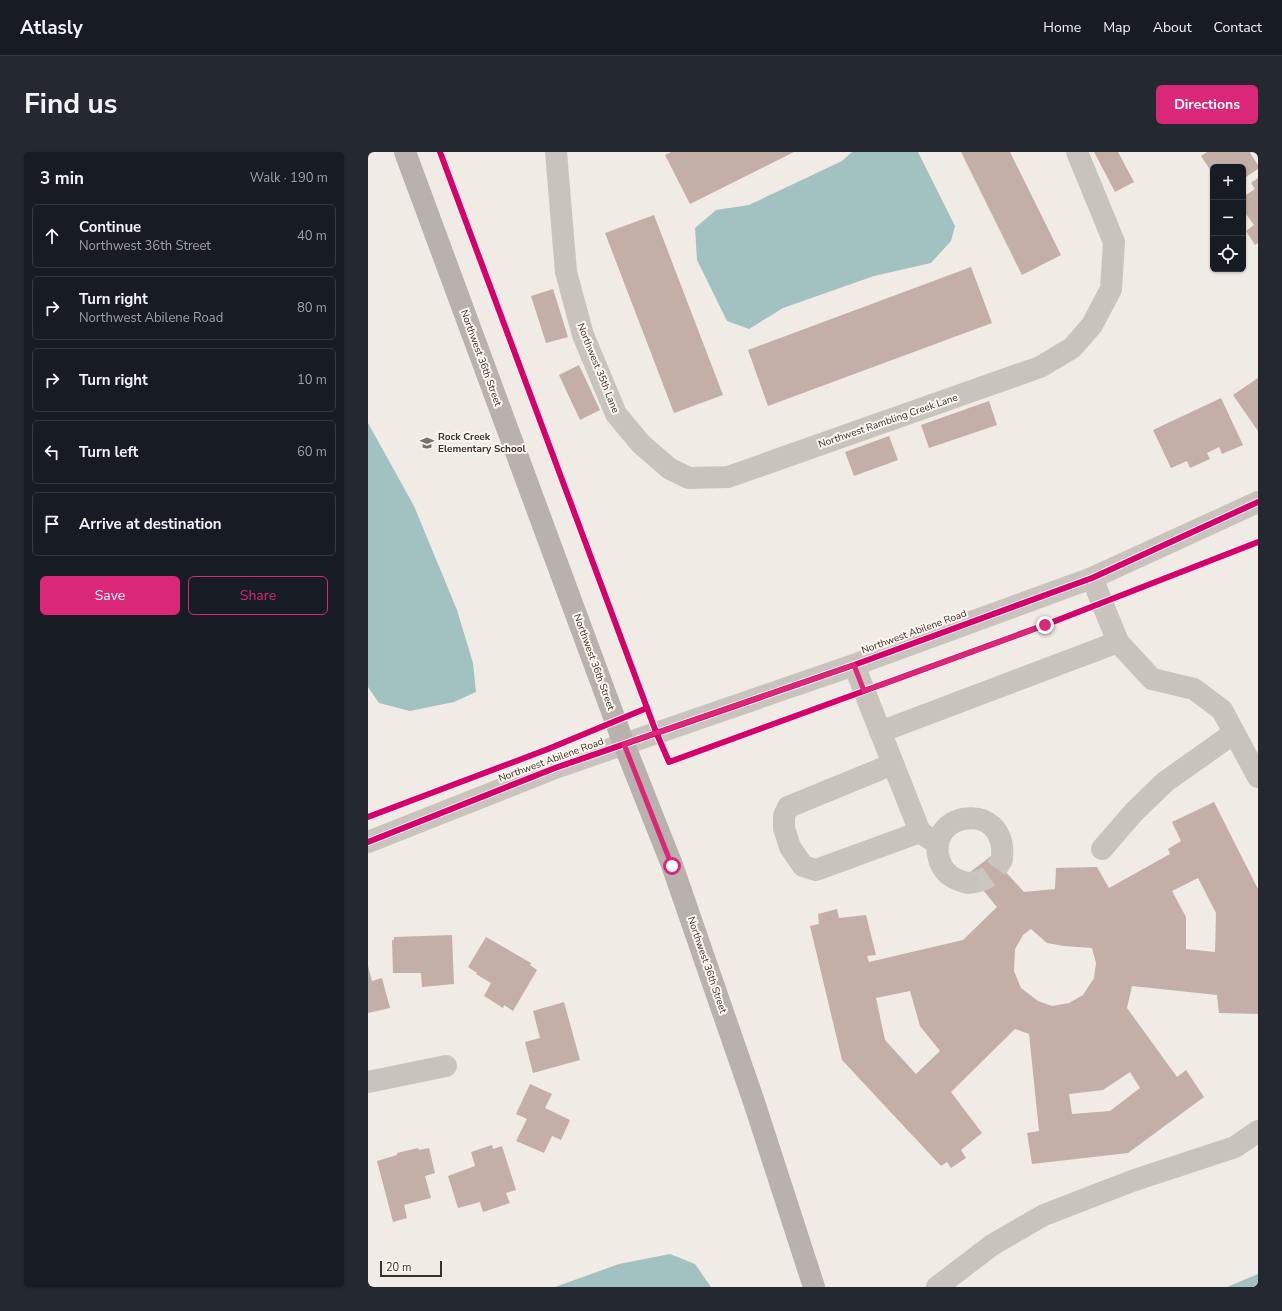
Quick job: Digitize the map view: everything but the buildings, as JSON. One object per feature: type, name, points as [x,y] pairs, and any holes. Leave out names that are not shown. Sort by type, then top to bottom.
[{"type":"main road","name":"Northwest 36th Street","points":[[405,152],[624,744],[696,932],[754,1102],[814,1287]]},
{"type":"street","name":"Northwest 35th Lane","points":[[556,152],[566,272],[583,335],[616,414],[641,444],[670,469]]},
{"type":"street","name":"Northwest Rambling Creek Lane","points":[[670,469],[689,478],[728,477],[1040,367],[1072,348],[1092,324],[1111,289],[1114,242],[1077,152]]},
{"type":"street","name":"Northwest Abilene Road","points":[[368,842],[554,768],[854,665],[1092,578],[1258,502]]},
{"type":"street","points":[[1092,578],[1118,642],[1152,679],[1194,689],[1222,710],[1258,777]]},
{"type":"street","points":[[880,732],[1118,642]]},
{"type":"street","points":[[854,665],[920,832],[938,844]]},
{"type":"street","points":[[1102,849],[1134,812],[1165,782],[1234,732]]},
{"type":"street","points":[[893,764],[788,807],[784,816],[784,828],[790,848],[803,866],[816,870],[920,832]]},
{"type":"street","points":[[968,883],[957,881],[945,870],[938,856],[938,844],[944,830],[956,820],[967,817],[977,818],[987,822],[995,829],[1000,838],[1003,848],[1002,859]]},
{"type":"street","points":[[368,1082],[446,1066]]},
{"type":"street","points":[[937,1287],[992,1245],[1044,1215],[1132,1181],[1235,1147],[1258,1131]]},
{"type":"water","points":[[852,152],[918,152],[955,226],[951,241],[931,263],[874,276],[783,308],[749,329],[727,321],[697,260],[695,228],[716,210],[749,205],[842,161]]},
{"type":"water","points":[[368,423],[414,506],[457,610],[473,663],[476,692],[454,702],[410,711],[379,703],[368,687]]},
{"type":"water","points":[[670,1254],[695,1264],[711,1287],[555,1287],[619,1264]]},
{"type":"water","points":[[1258,1274],[1258,1287],[1227,1287]]},
{"type":"tunnel","points":[[968,883],[979,881],[988,877],[996,869],[1002,859]]},
{"type":"cycle path","points":[[440,152],[656,732],[669,762],[1045,625],[1258,542]]},
{"type":"cycle path","points":[[368,842],[555,768],[854,665],[1092,578],[1258,502]]},
{"type":"cycle path","points":[[368,817],[548,749],[647,708]]},
{"type":"place","name":"Rock Creek Elementary School","points":[[427,443]]},
{"type":"route","points":[[672,866],[624,744],[854,665],[864,691],[1045,625]]}]
